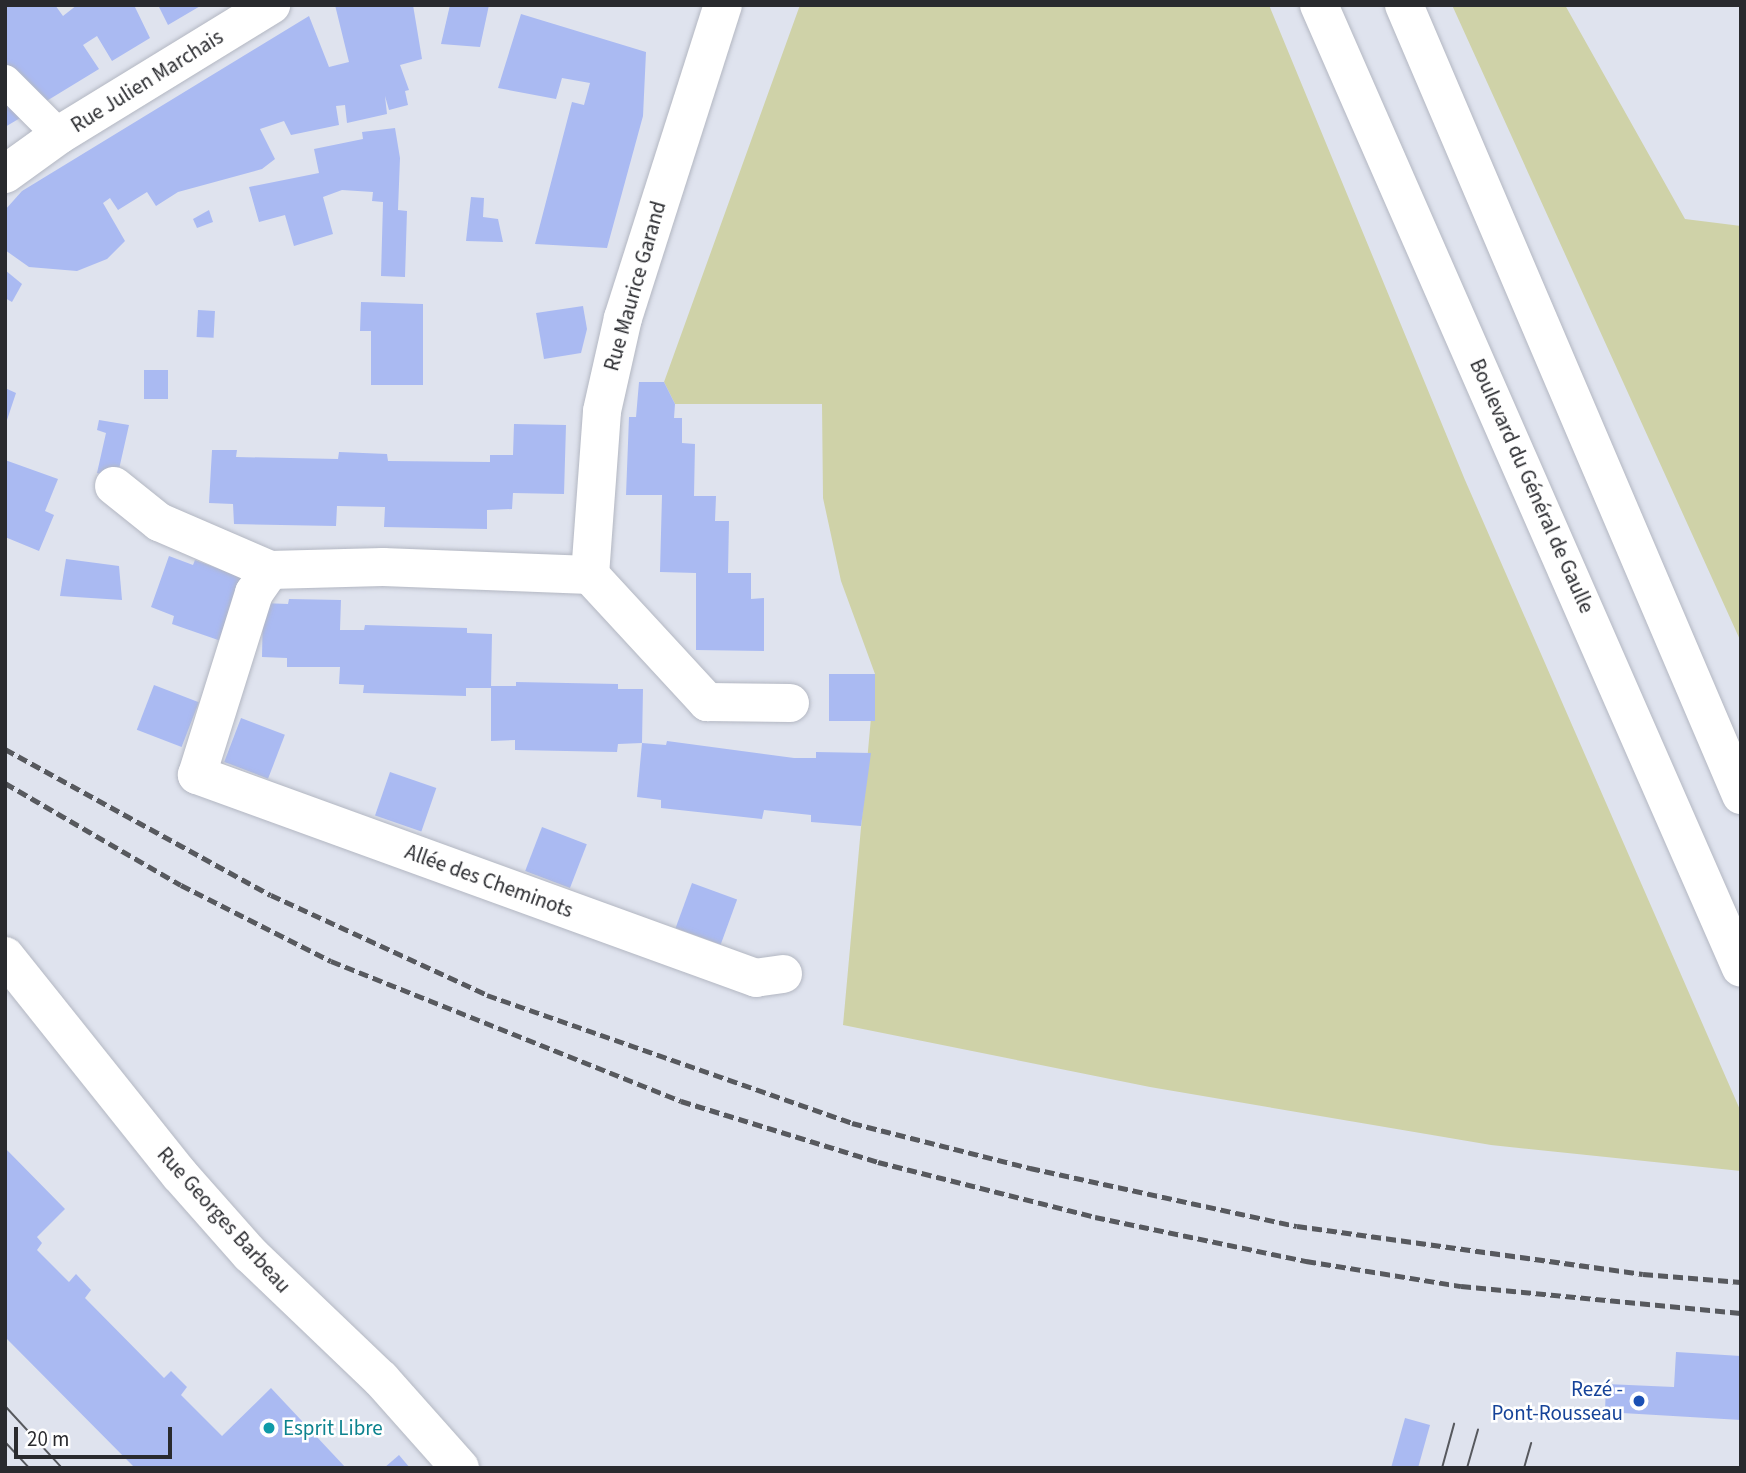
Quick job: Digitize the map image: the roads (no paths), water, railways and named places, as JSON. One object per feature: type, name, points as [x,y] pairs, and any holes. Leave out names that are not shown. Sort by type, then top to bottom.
[{"type":"street","name":"Rue Julien Marchais","points":[[5,174],[59,135],[271,5]]},
{"type":"street","name":"Rue Maurice Garand","points":[[590,575],[602,411],[623,318],[723,5]]},
{"type":"street","name":"Boulevard du Général de Gaulle","points":[[1319,5],[1741,968]]},
{"type":"street","points":[[1404,5],[1741,794]]},
{"type":"street","points":[[114,486],[159,522],[270,570],[383,567],[590,575],[707,702],[790,703]]},
{"type":"street","name":"Allée des Cheminots","points":[[270,570],[254,593],[197,775],[756,978],[783,974]]},
{"type":"street","name":"Rue Georges Barbeau","points":[[5,956],[188,1185],[250,1254],[381,1379],[460,1468]]},
{"type":"lane","name":"Rue Julien Marchais","points":[[5,81],[59,135]]},
{"type":"tram line","points":[[5,1406],[62,1468]]},
{"type":"tram line","points":[[1442,1468],[1454,1424]]},
{"type":"tram line","points":[[1467,1468],[1478,1430]]},
{"type":"tram line","points":[[5,1442],[29,1468]]},
{"type":"tram line","points":[[1524,1468],[1531,1443]]},
{"type":"railway","points":[[5,749],[271,895],[487,995],[852,1123],[1030,1168],[1297,1226],[1643,1274],[1741,1282]]},
{"type":"railway","points":[[5,783],[181,885],[331,961],[681,1101],[878,1162],[1095,1217],[1306,1261],[1461,1286],[1741,1313]]},
{"type":"place","name":"Rezé - Pont-Rousseau","points":[[1639,1401]]},
{"type":"place","name":"Esprit Libre","points":[[269,1428]]}]
